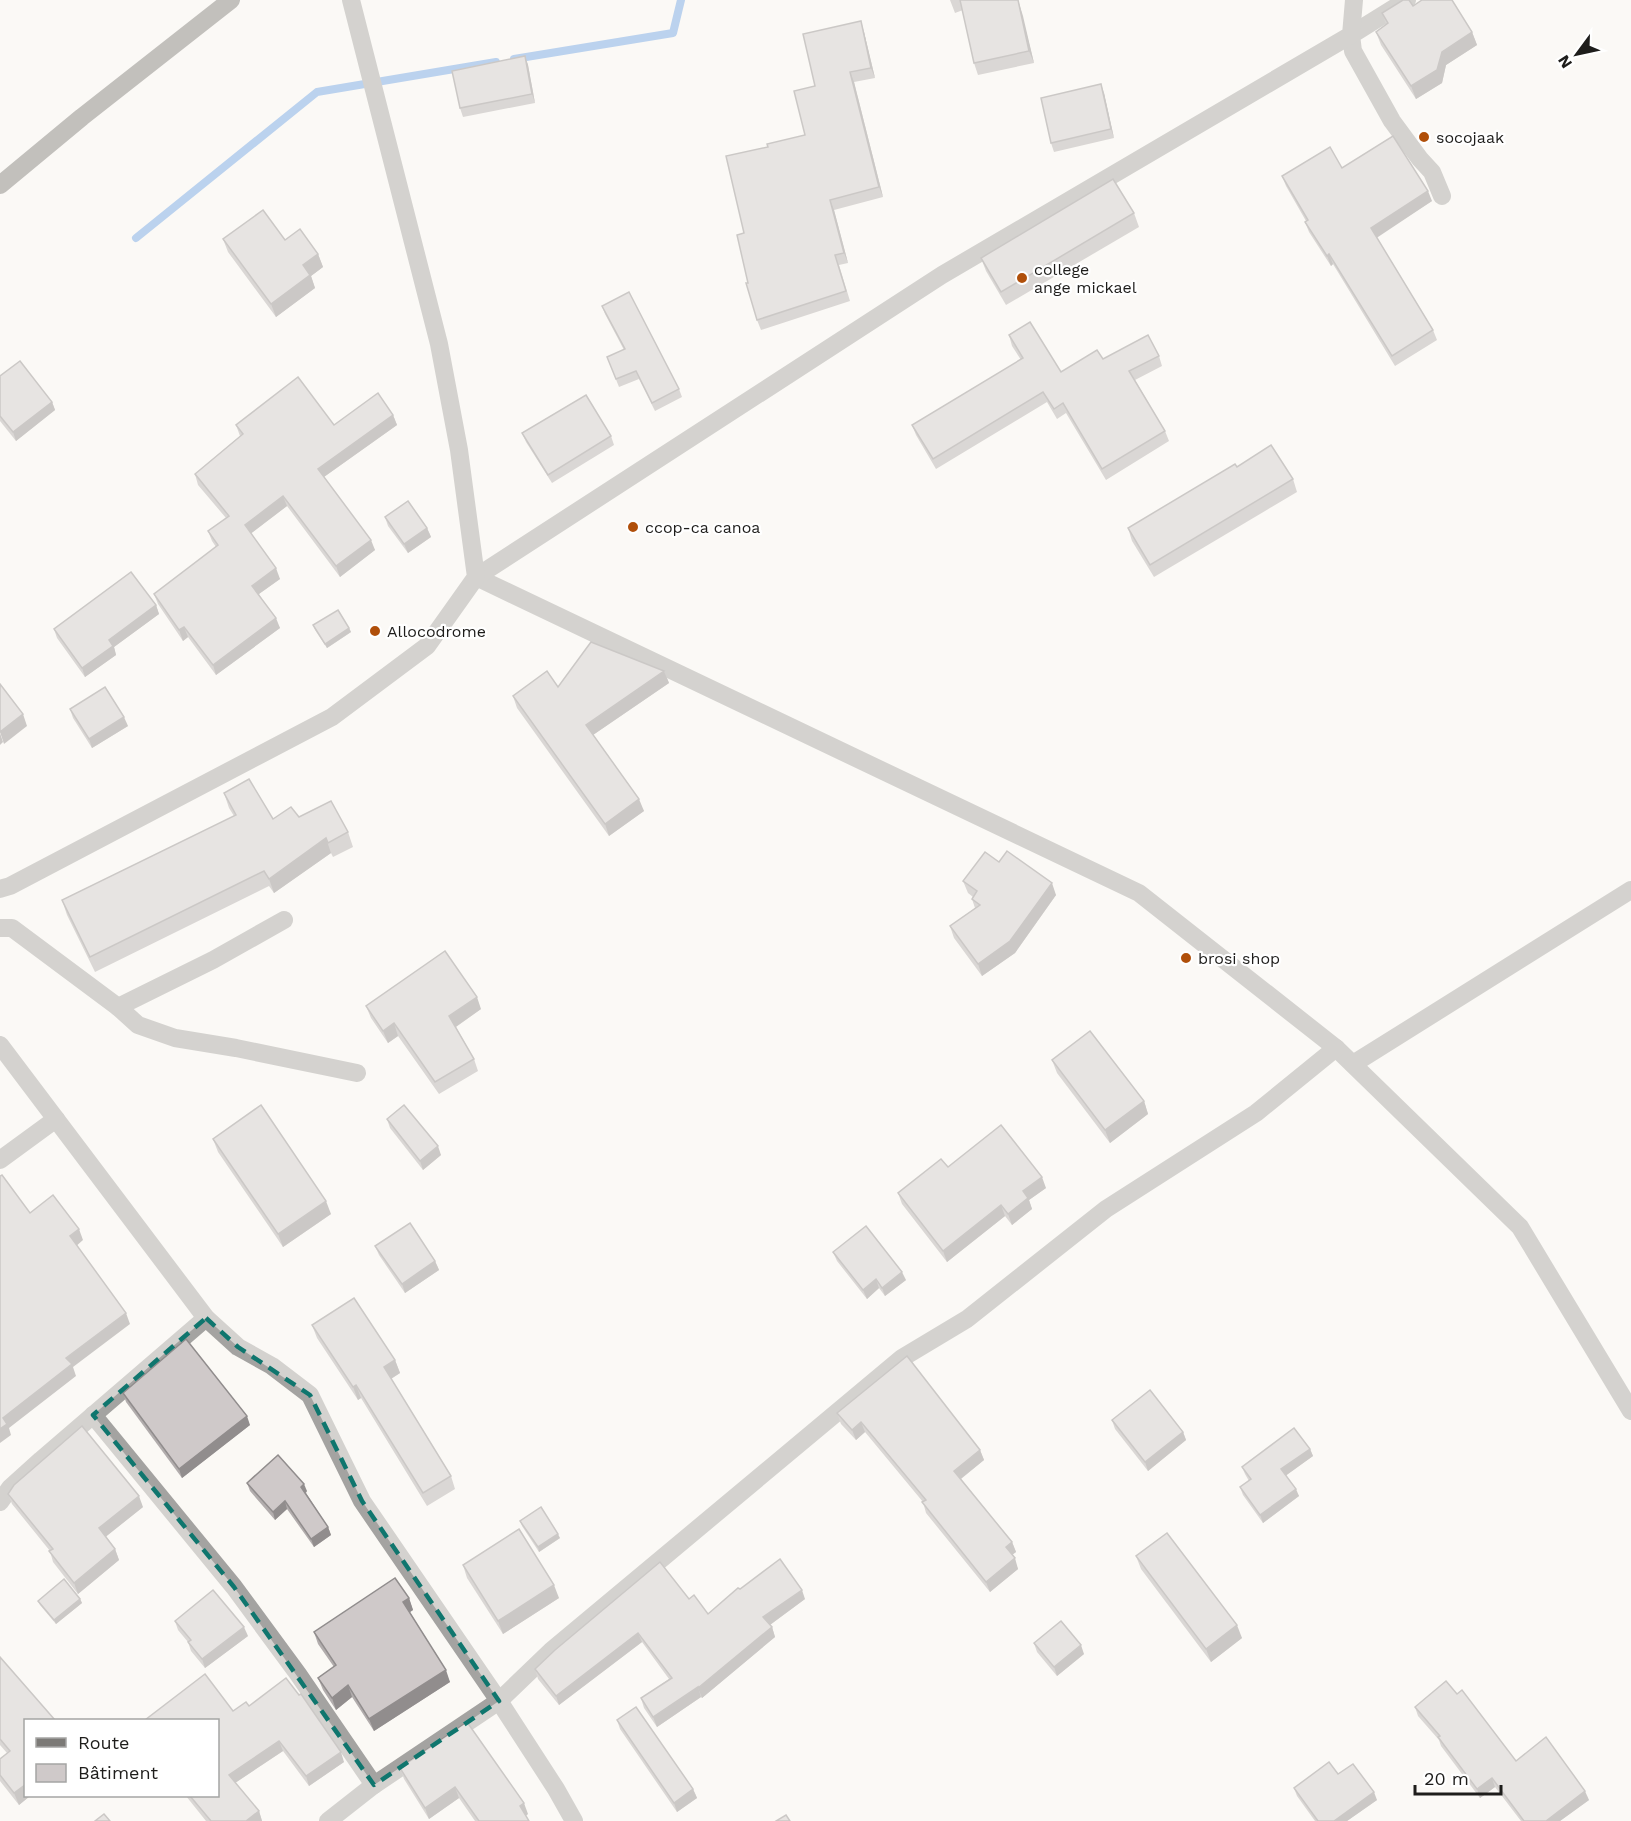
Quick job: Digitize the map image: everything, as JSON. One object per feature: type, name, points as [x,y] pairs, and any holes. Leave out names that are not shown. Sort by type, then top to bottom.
[{"type":"main road","points":[[0,185],[82,117],[231,0]]},
{"type":"street","points":[[351,0],[439,344],[459,450],[476,577]]},
{"type":"street","points":[[1354,0],[1351,35],[1353,51],[1392,121],[1432,172],[1443,196]]},
{"type":"street","points":[[0,889],[332,717],[427,646],[476,577],[942,275],[1407,0]]},
{"type":"street","points":[[476,577],[1139,893],[1336,1048],[1520,1227],[1631,1411]]},
{"type":"street","points":[[1353,1064],[1631,890]]},
{"type":"street","points":[[118,1007],[213,960],[284,920]]},
{"type":"street","points":[[0,928],[12,928],[118,1007],[138,1025],[175,1038],[357,1073]]},
{"type":"street","points":[[0,1045],[206,1318],[238,1347],[272,1366],[310,1395],[362,1501],[499,1701],[574,1821]]},
{"type":"street","points":[[328,1821],[374,1785],[499,1701],[551,1651],[902,1358],[968,1319],[1106,1209],[1256,1113],[1336,1048]]},
{"type":"street","points":[[0,1160],[56,1119]]},
{"type":"street","points":[[0,1502],[10,1488],[206,1318]]},
{"type":"street","points":[[93,1415],[234,1587],[298,1674],[374,1785]]},
{"type":"highlighted area","points":[[206,1318],[238,1347],[310,1395],[362,1501],[499,1701],[374,1785],[234,1587],[93,1415]]},
{"type":"building","points":[[960,0],[1018,0],[1029,51],[974,63]]},
{"type":"building","points":[[1403,0],[1409,0],[1413,6],[1422,0],[1452,0],[1472,32],[1442,52],[1437,70],[1411,86],[1376,32],[1388,23],[1382,13]]},
{"type":"building","points":[[861,21],[871,68],[850,72],[879,187],[830,200],[844,253],[835,255],[846,291],[757,320],[746,283],[748,283],[737,235],[744,233],[726,156],[768,147],[767,144],[805,135],[794,91],[815,86],[803,34]]},
{"type":"building","points":[[525,56],[532,94],[460,108],[452,71]]},
{"type":"building","points":[[1101,84],[1111,129],[1051,143],[1041,98]]},
{"type":"building","points":[[1393,136],[1428,191],[1371,228],[1433,330],[1392,356],[1329,254],[1327,256],[1305,222],[1308,220],[1282,176],[1330,147],[1342,168]]},
{"type":"building","points":[[1113,179],[1134,213],[1001,292],[981,258]]},
{"type":"building","points":[[263,210],[285,240],[300,229],[318,254],[303,265],[310,275],[271,304],[223,239]]},
{"type":"building","points":[[629,292],[679,389],[652,403],[636,371],[616,379],[607,357],[625,349],[602,306]]},
{"type":"building","points":[[1030,322],[1061,372],[1097,350],[1103,359],[1148,335],[1159,356],[1129,371],[1165,431],[1102,469],[1063,403],[1054,409],[1043,392],[933,459],[912,425],[1023,358],[1009,335]]},
{"type":"building","points":[[20,361],[52,402],[13,432],[0,416],[0,376]]},
{"type":"building","points":[[298,377],[334,425],[378,393],[393,415],[318,469],[371,540],[336,566],[283,496],[245,525],[276,568],[252,586],[276,618],[213,665],[184,627],[179,630],[154,594],[218,545],[208,531],[229,516],[195,474],[243,434],[236,425]]},
{"type":"building","points":[[586,395],[611,436],[548,475],[522,433]]},
{"type":"building","points":[[1271,445],[1293,479],[1150,565],[1128,528],[1235,464],[1237,467]]},
{"type":"building","points":[[408,501],[427,528],[404,544],[385,517]]},
{"type":"building","points":[[131,572],[156,605],[109,640],[113,646],[82,668],[54,629]]},
{"type":"building","points":[[338,610],[349,628],[325,644],[313,625]]},
{"type":"building","points":[[591,642],[664,671],[586,725],[639,799],[605,824],[513,696],[547,671],[558,687]]},
{"type":"building","points":[[0,684],[23,714],[0,732]]},
{"type":"building","points":[[105,687],[124,717],[89,739],[70,709]]},
{"type":"building","points":[[249,779],[273,819],[291,807],[299,817],[331,801],[348,832],[328,843],[326,838],[269,879],[264,871],[90,957],[62,900],[236,815],[224,793]]},
{"type":"building","points":[[1007,851],[1052,883],[1010,941],[978,964],[950,926],[980,905],[972,899],[977,891],[963,881],[985,852],[999,862]]},
{"type":"building","points":[[445,951],[477,997],[449,1016],[474,1059],[435,1082],[394,1023],[383,1031],[366,1006]]},
{"type":"building","points":[[1090,1031],[1144,1101],[1105,1130],[1052,1060]]},
{"type":"building","points":[[261,1105],[326,1201],[278,1234],[213,1139]]},
{"type":"building","points":[[404,1105],[438,1146],[420,1161],[387,1119]]},
{"type":"building","points":[[1001,1125],[1042,1177],[1023,1191],[1028,1198],[1008,1214],[1001,1205],[943,1251],[898,1193],[941,1159],[948,1167]]},
{"type":"building","points":[[2,1175],[30,1213],[53,1195],[79,1229],[70,1236],[126,1313],[66,1358],[72,1364],[3,1418],[7,1424],[0,1429],[0,1176]]},
{"type":"building","points":[[410,1223],[435,1261],[402,1284],[375,1246]]},
{"type":"building","points":[[866,1226],[902,1272],[882,1288],[876,1279],[863,1290],[833,1252]]},
{"type":"building","points":[[354,1298],[395,1360],[384,1367],[451,1476],[423,1493],[356,1385],[353,1387],[312,1325]]},
{"type":"building","points":[[186,1339],[247,1416],[179,1469],[123,1393]]},
{"type":"building","points":[[907,1356],[980,1450],[954,1471],[1012,1542],[1006,1547],[1015,1558],[986,1582],[922,1502],[926,1500],[861,1422],[852,1430],[837,1413]]},
{"type":"building","points":[[1150,1390],[1183,1432],[1145,1462],[1112,1420]]},
{"type":"building","points":[[82,1426],[139,1496],[99,1528],[115,1549],[74,1583],[49,1551],[53,1549],[8,1494],[14,1485]]},
{"type":"building","points":[[1294,1428],[1310,1449],[1281,1469],[1296,1489],[1260,1515],[1240,1487],[1251,1479],[1242,1467]]},
{"type":"building","points":[[278,1455],[304,1484],[301,1487],[328,1527],[311,1539],[285,1501],[273,1512],[247,1483]]},
{"type":"building","points":[[541,1507],[558,1534],[538,1547],[520,1521]]},
{"type":"building","points":[[519,1529],[554,1585],[498,1621],[463,1565]]},
{"type":"building","points":[[1167,1533],[1237,1625],[1206,1649],[1136,1556]]},
{"type":"building","points":[[780,1559],[802,1590],[763,1617],[772,1627],[698,1688],[653,1717],[641,1698],[672,1678],[638,1633],[556,1696],[535,1669],[660,1562],[689,1599],[694,1595],[708,1614],[738,1588],[740,1589]]},
{"type":"building","points":[[395,1578],[409,1598],[403,1602],[446,1670],[369,1719],[348,1685],[332,1698],[318,1678],[336,1665],[314,1632]]},
{"type":"building","points":[[64,1579],[80,1599],[54,1620],[38,1601]]},
{"type":"building","points":[[213,1590],[244,1627],[202,1659],[188,1642],[191,1640],[175,1621]]},
{"type":"building","points":[[1061,1621],[1081,1645],[1054,1667],[1034,1643]]},
{"type":"building","points":[[0,1657],[54,1719],[24,1719],[24,1786],[14,1793],[0,1775],[0,1759],[10,1751],[0,1739]]},
{"type":"building","points":[[205,1674],[233,1711],[246,1702],[249,1706],[286,1678],[299,1695],[301,1694],[341,1752],[306,1776],[279,1741],[229,1775],[259,1811],[246,1821],[211,1821],[191,1797],[219,1797],[219,1719],[146,1719]]},
{"type":"building","points":[[1446,1681],[1457,1694],[1462,1690],[1516,1761],[1546,1737],[1585,1791],[1546,1821],[1524,1821],[1492,1778],[1477,1789],[1438,1737],[1440,1736],[1415,1707]]},
{"type":"building","points":[[636,1707],[693,1789],[674,1803],[617,1720]]},
{"type":"building","points":[[467,1722],[524,1803],[520,1806],[529,1821],[479,1821],[455,1787],[425,1808],[400,1768]]},
{"type":"building","points":[[1329,1762],[1338,1774],[1353,1764],[1374,1792],[1334,1821],[1318,1821],[1294,1788]]},
{"type":"building","points":[[104,1814],[110,1821],[95,1821]]},
{"type":"building","points":[[786,1815],[790,1821],[776,1821]]},
{"type":"waterway","points":[[514,59],[673,33],[681,0]]},
{"type":"waterway","points":[[136,238],[317,92],[496,62]]},
{"type":"place","name":"socojaak","points":[[1424,137]]},
{"type":"place","name":"college ange mickael","points":[[1022,278]]},
{"type":"place","name":"ccop-ca canoa","points":[[633,527]]},
{"type":"place","name":"Allocodrome","points":[[375,631]]},
{"type":"place","name":"brosi shop","points":[[1186,958]]}]
